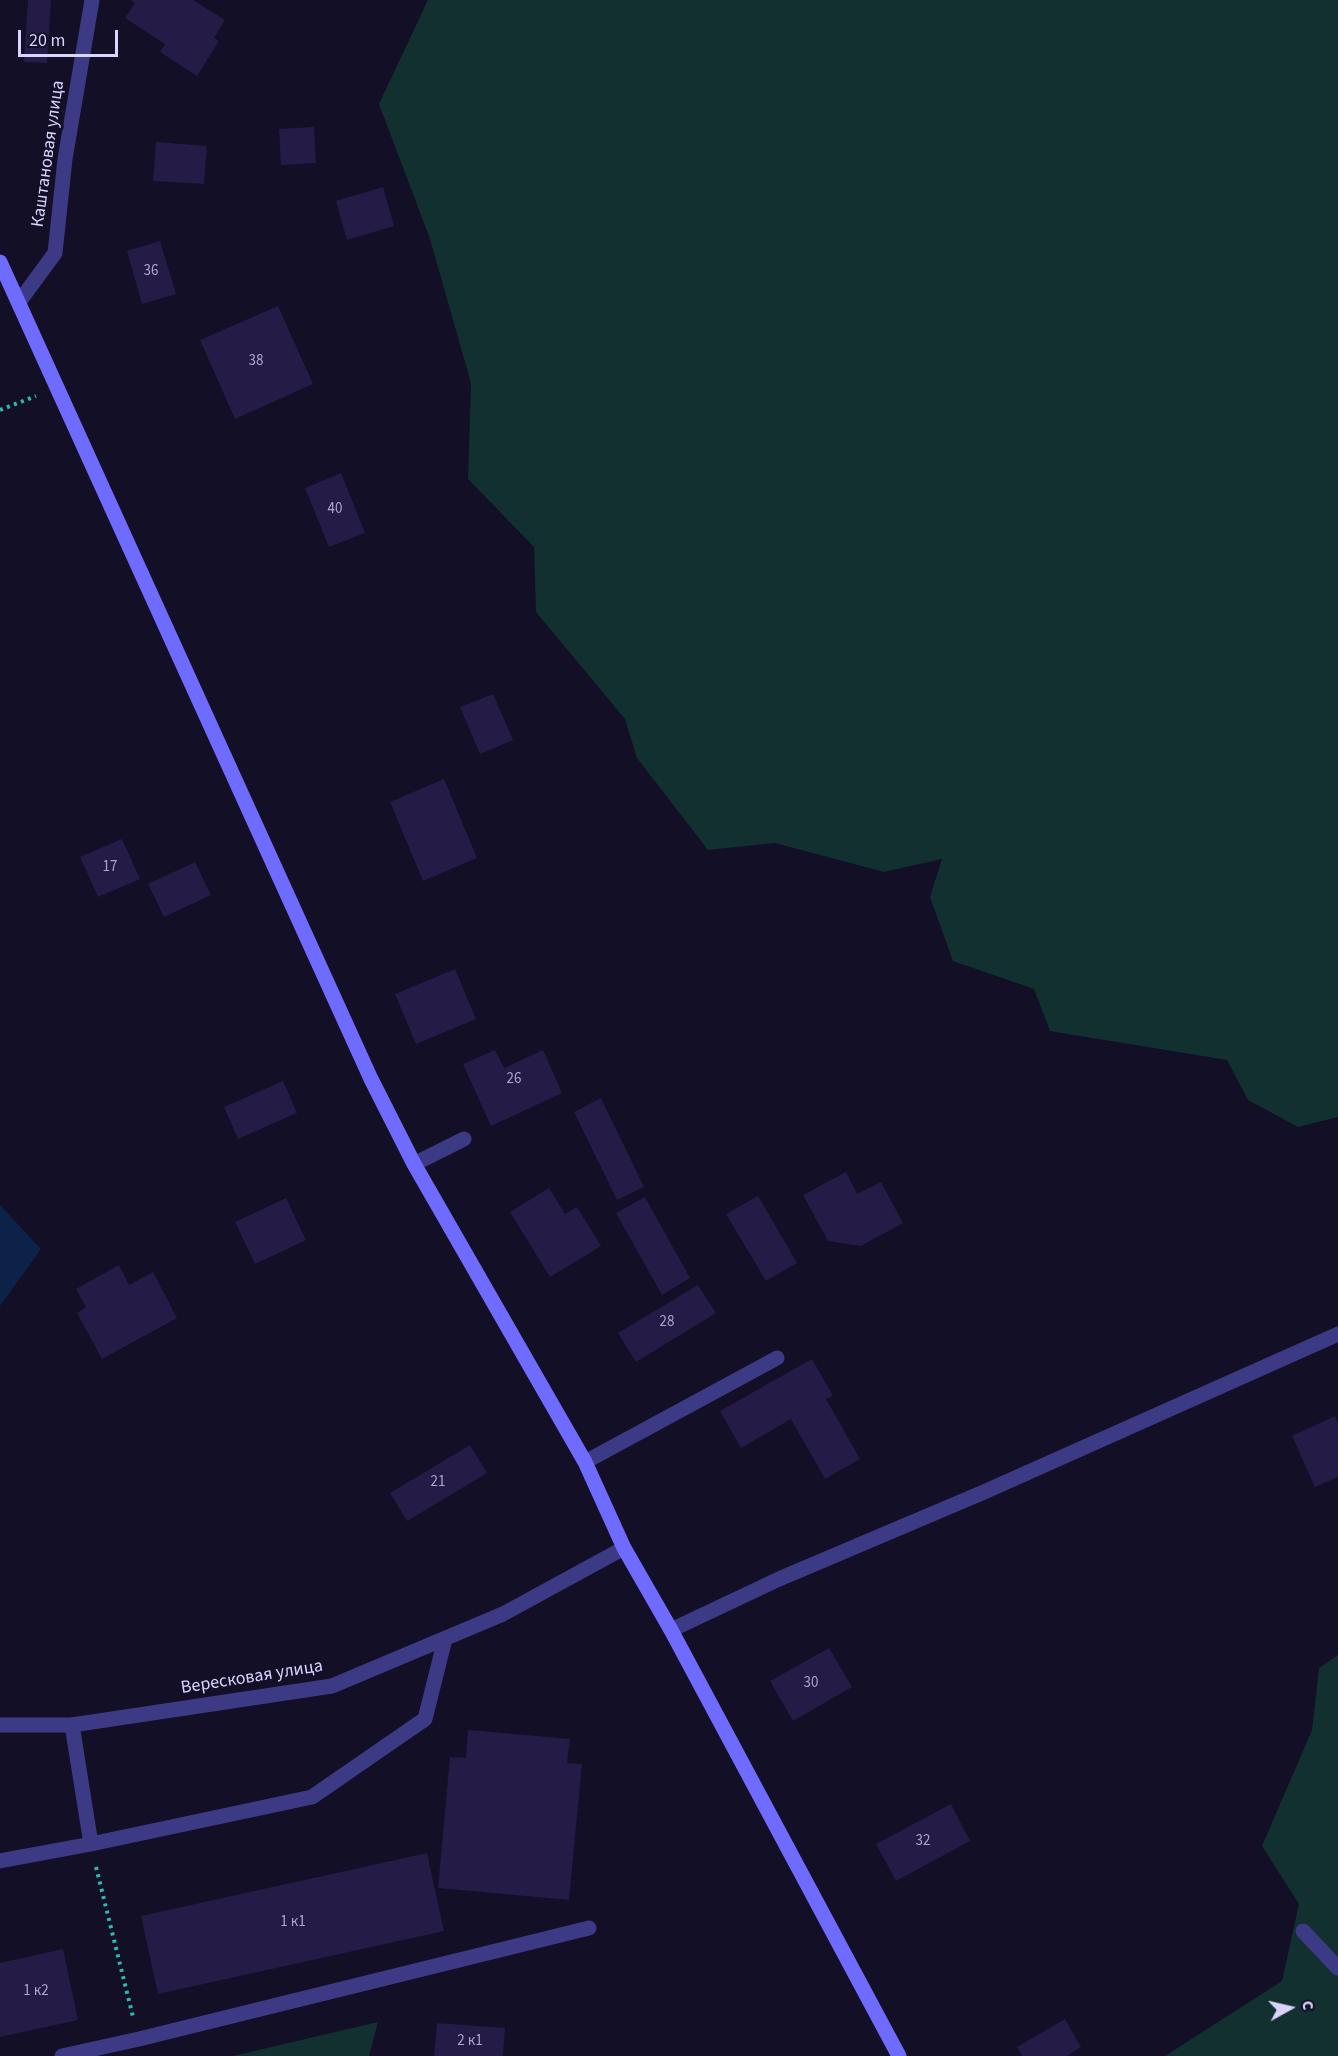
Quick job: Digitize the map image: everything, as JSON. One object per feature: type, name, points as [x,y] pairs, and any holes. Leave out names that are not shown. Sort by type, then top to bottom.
[{"type":"main road","points":[[0,262],[371,1079],[414,1164],[585,1462],[624,1548],[899,2056]]},
{"type":"street","name":"Каштановая улица","points":[[19,302],[55,253],[65,159],[93,0]]},
{"type":"street","points":[[414,1164],[464,1139]]},
{"type":"street","points":[[670,1630],[1338,1334]]},
{"type":"street","points":[[585,1462],[777,1358]]},
{"type":"street","name":"Вересковая улица","points":[[0,1725],[72,1725],[332,1686],[503,1614],[624,1548]]},
{"type":"street","points":[[0,1861],[312,1797],[425,1719],[445,1639]]},
{"type":"street","points":[[72,1725],[91,1844]]},
{"type":"street","points":[[62,2056],[139,2040],[589,1928]]},
{"type":"street","points":[[1303,1931],[1338,1968]]},
{"type":"path","points":[[0,410],[58,388]]},
{"type":"path","points":[[91,1844],[139,2040]]},
{"type":"green space","points":[[428,0],[1338,0],[1338,1117],[1298,1127],[1248,1100],[1227,1060],[1050,1031],[1034,989],[953,961],[930,897],[942,859],[884,872],[775,843],[708,850],[637,758],[625,719],[536,612],[534,547],[468,479],[471,383],[430,239],[379,104]]},
{"type":"green space","points":[[1338,1655],[1338,2056],[1165,2056],[1282,1981],[1299,1904],[1262,1846],[1312,1730],[1319,1668]]},
{"type":"green space","points":[[378,2022],[369,2056],[233,2056]]},
{"type":"water","points":[[0,1205],[41,1249],[0,1306]]},
{"type":"building","points":[[28,0],[51,0],[47,63],[24,62]]},
{"type":"building","points":[[131,0],[193,0],[225,20],[214,38],[219,41],[197,76],[160,52],[165,44],[125,18],[135,3]]},
{"type":"building","points":[[314,127],[316,163],[281,165],[279,129]]},
{"type":"building","points":[[156,142],[207,146],[204,184],[153,181]]},
{"type":"building","points":[[383,187],[394,226],[347,240],[336,201]]},
{"type":"building","points":[[160,241],[176,294],[142,304],[127,251]]},
{"type":"building","points":[[278,306],[313,384],[235,419],[200,340]]},
{"type":"building","points":[[341,473],[365,533],[329,547],[305,488]]},
{"type":"building","points":[[493,694],[513,740],[480,754],[460,707]]},
{"type":"building","points":[[444,779],[477,858],[423,881],[390,802]]},
{"type":"building","points":[[122,839],[140,879],[98,897],[80,857]]},
{"type":"building","points":[[195,862],[211,895],[164,917],[148,884]]},
{"type":"building","points":[[455,969],[476,1019],[416,1044],[395,994]]},
{"type":"building","points":[[495,1050],[504,1068],[543,1050],[562,1093],[491,1126],[463,1064]]},
{"type":"building","points":[[283,1081],[297,1113],[238,1139],[224,1107]]},
{"type":"building","points":[[601,1098],[644,1187],[617,1200],[574,1112]]},
{"type":"building","points":[[846,1172],[857,1194],[881,1182],[903,1223],[861,1246],[828,1241],[803,1195]]},
{"type":"building","points":[[549,1188],[565,1214],[577,1207],[601,1246],[550,1277],[510,1212]]},
{"type":"building","points":[[758,1196],[797,1263],[766,1281],[726,1214]]},
{"type":"building","points":[[645,1197],[690,1278],[662,1295],[616,1213]]},
{"type":"building","points":[[286,1198],[306,1240],[255,1264],[235,1222]]},
{"type":"building","points":[[119,1265],[129,1285],[153,1272],[177,1318],[102,1359],[77,1313],[86,1307],[76,1289]]},
{"type":"building","points":[[698,1285],[716,1313],[636,1362],[618,1333]]},
{"type":"building","points":[[812,1359],[833,1396],[826,1399],[860,1459],[825,1479],[791,1419],[741,1448],[720,1411]]},
{"type":"building","points":[[1335,1416],[1338,1423],[1338,1477],[1315,1487],[1292,1436]]},
{"type":"building","points":[[470,1445],[487,1473],[407,1521],[390,1493]]},
{"type":"building","points":[[829,1648],[852,1687],[793,1721],[770,1681]]},
{"type":"building","points":[[468,1730],[570,1739],[567,1763],[582,1764],[569,1900],[438,1888],[450,1757],[466,1758]]},
{"type":"building","points":[[951,1804],[970,1841],[896,1881],[876,1844]]},
{"type":"building","points":[[427,1853],[444,1931],[158,1994],[141,1916]]},
{"type":"building","points":[[63,1949],[78,2020],[0,2037],[0,1963]]},
{"type":"building","points":[[1065,2019],[1081,2047],[1067,2056],[1022,2056],[1017,2047]]},
{"type":"building","points":[[437,2023],[505,2028],[503,2056],[434,2056]]}]
